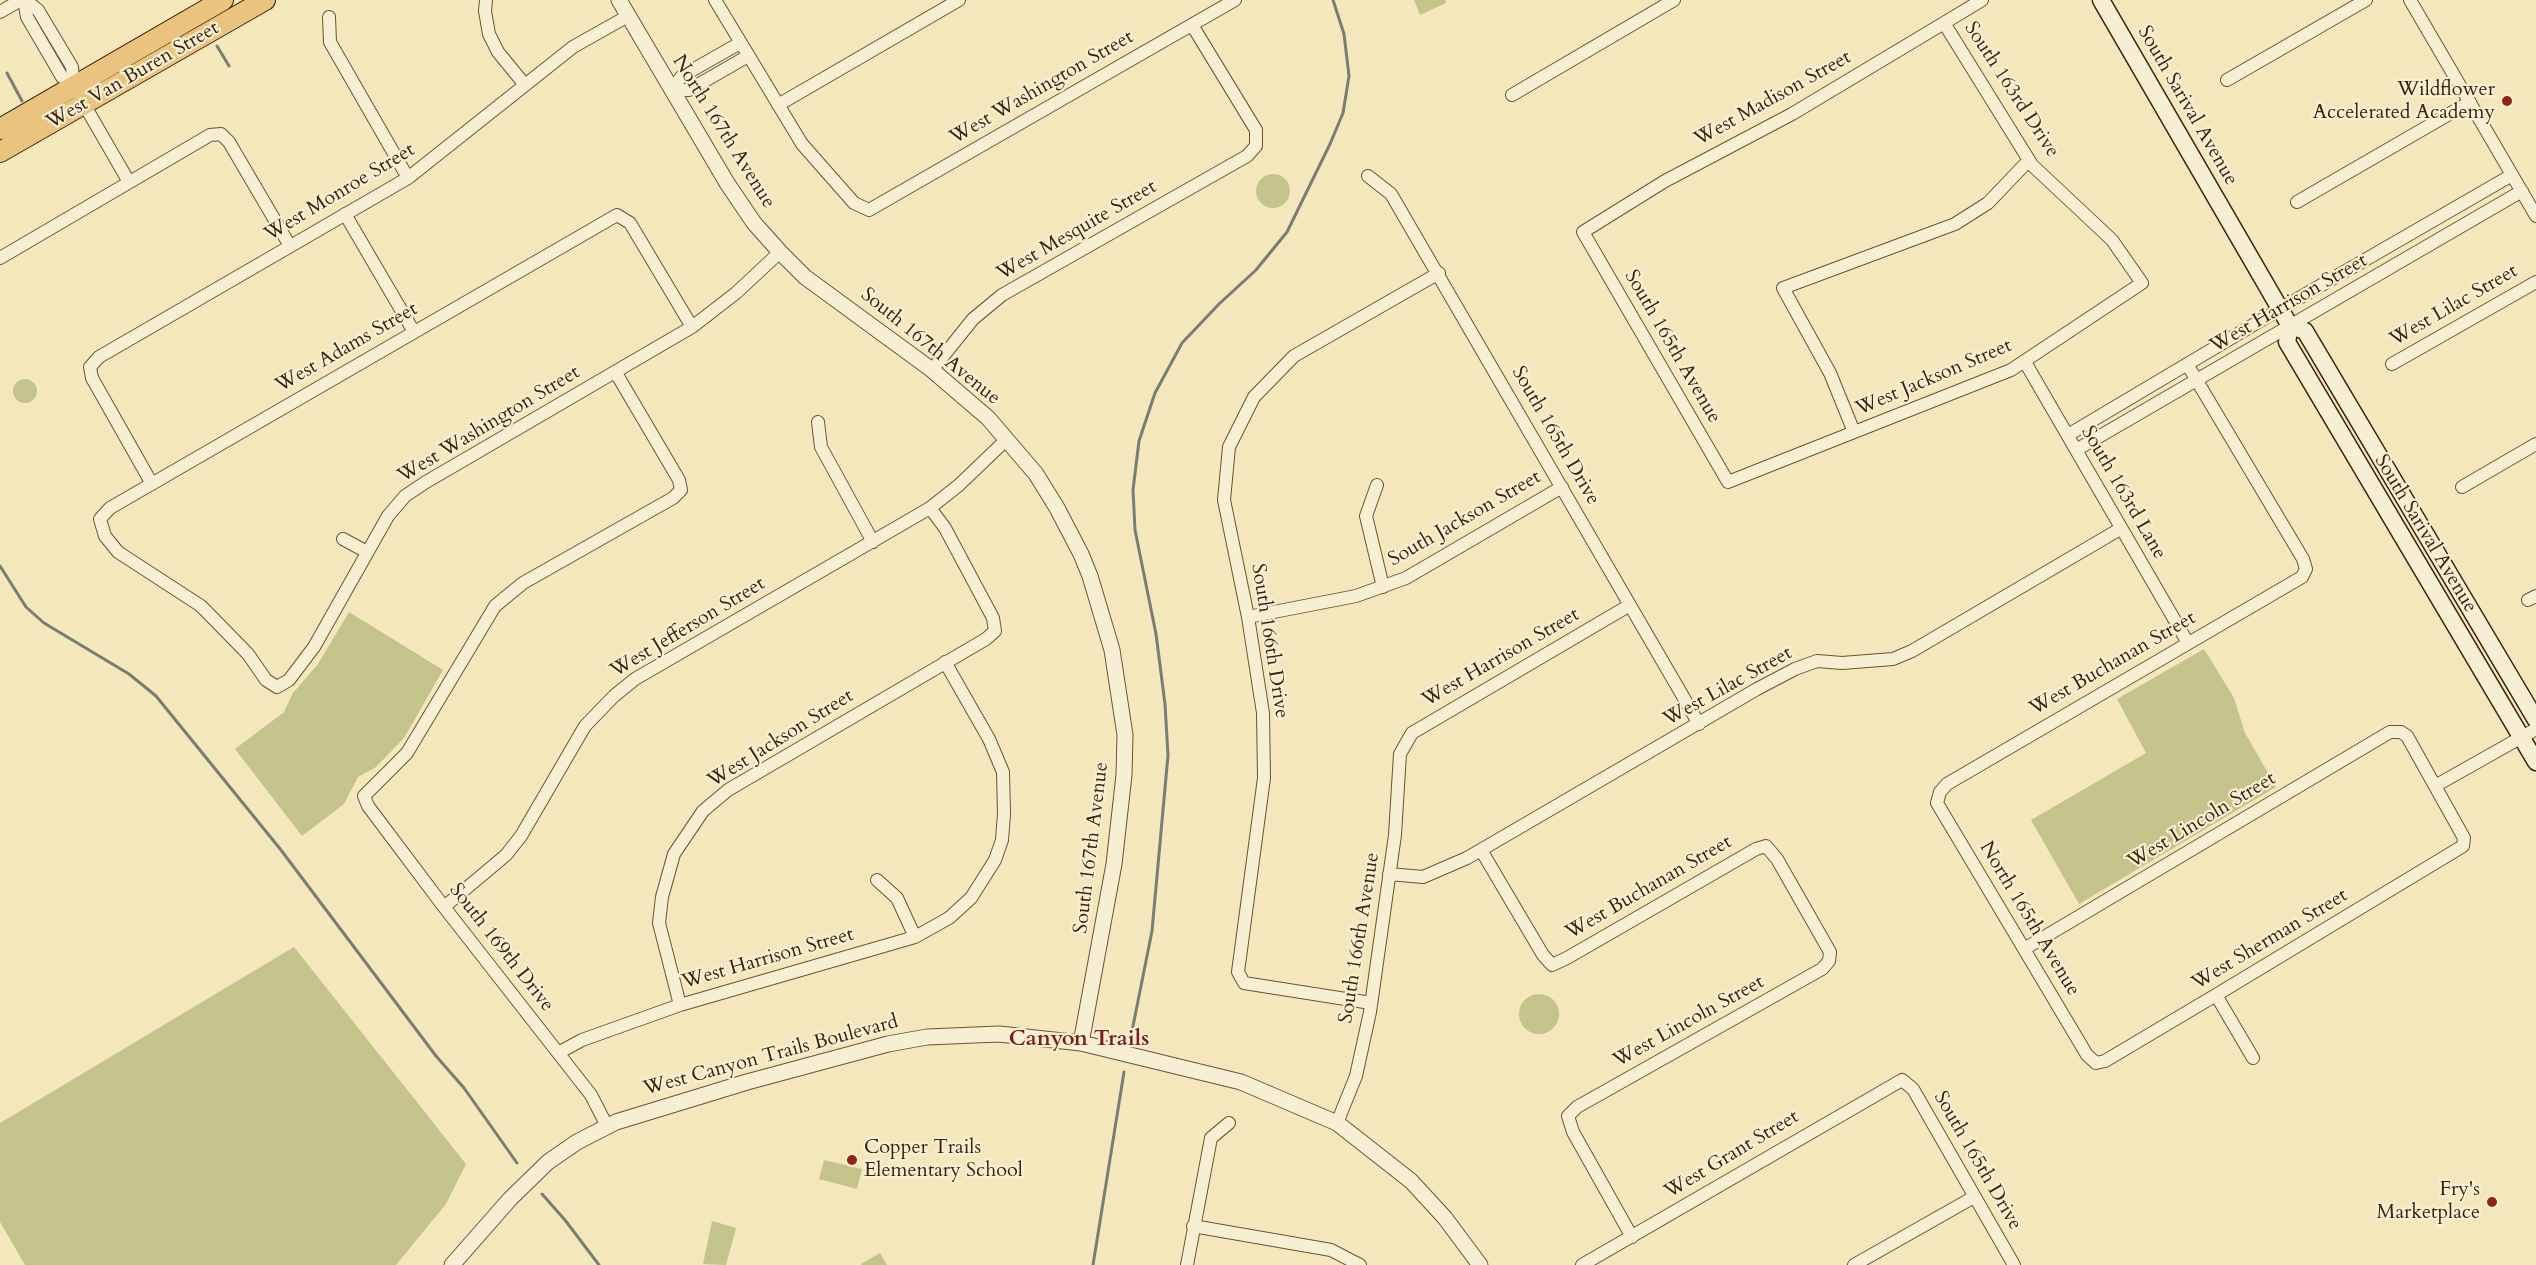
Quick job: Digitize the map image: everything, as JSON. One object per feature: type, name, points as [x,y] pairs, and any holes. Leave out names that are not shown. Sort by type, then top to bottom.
[{"type":"main road","name":"West Van Buren Street","points":[[0,129],[223,0]]},
{"type":"main road","name":"West Van Buren Street","points":[[0,152],[265,0]]},
{"type":"main road","name":"South Sarival Avenue","points":[[2101,0],[2290,326],[2287,342],[2529,734],[2536,762]]},
{"type":"main road","name":"South Sarival Avenue","points":[[2290,326],[2305,331],[2536,720]]},
{"type":"street","points":[[0,12],[24,0],[27,17],[62,77],[74,87],[129,182]]},
{"type":"street","points":[[486,0],[485,11],[489,34],[498,52],[525,85]]},
{"type":"street","name":"North 167th Avenue","points":[[619,0],[726,183],[754,223],[805,277]]},
{"type":"street","points":[[715,0],[777,105],[959,0]]},
{"type":"street","name":"West Washington Street","points":[[777,105],[802,144],[854,203],[868,210],[1235,0]]},
{"type":"street","points":[[1512,95],[1674,0]]},
{"type":"street","name":"West Madison Street","points":[[1583,232],[1665,182],[1792,114],[1982,0]]},
{"type":"street","points":[[2227,81],[2366,0]]},
{"type":"street","points":[[2410,0],[2536,216]]},
{"type":"street","name":"West Monroe Street","points":[[152,484],[92,378],[90,367],[99,357],[408,178],[587,37],[628,16]]},
{"type":"street","points":[[329,17],[330,42],[408,178]]},
{"type":"street","name":"South 163rd Drive","points":[[1944,23],[2029,160],[2112,240],[2142,283]]},
{"type":"street","name":"West Mesquite Street","points":[[932,370],[973,319],[1002,295],[1247,156],[1256,146],[1256,130],[1192,25]]},
{"type":"street","points":[[671,90],[682,76],[740,43]]},
{"type":"street","points":[[671,90],[689,90],[748,56]]},
{"type":"street","points":[[2297,202],[2470,102]]},
{"type":"street","points":[[0,258],[210,135],[221,134],[229,142],[290,246]]},
{"type":"street","points":[[1854,432],[1830,372],[1783,288],[1955,224],[1988,202],[2029,160]]},
{"type":"street","name":"West Harrison Street","points":[[2068,435],[2512,175]]},
{"type":"street","name":"South 165th Drive","points":[[1368,176],[1391,194],[1439,273],[1699,724]]},
{"type":"street","name":"West Harrison Street","points":[[2076,450],[2522,191]]},
{"type":"street","points":[[345,214],[414,332]]},
{"type":"street","name":"West Adams Street","points":[[277,687],[266,680],[248,654],[201,606],[118,552],[105,536],[100,519],[110,508],[617,215],[630,223],[692,327]]},
{"type":"street","name":"South 165th Avenue","points":[[1583,232],[1728,482]]},
{"type":"street","name":"West Washington Street","points":[[277,687],[289,680],[314,647],[388,516],[418,487],[692,327],[736,293],[780,252]]},
{"type":"street","name":"South 166th Drive","points":[[1371,1003],[1244,983],[1238,972],[1264,778],[1263,713],[1248,617],[1224,500],[1229,447],[1254,396],[1294,356],[1439,273]]},
{"type":"street","name":"South 167th Avenue","points":[[805,277],[932,370],[988,418],[1036,474],[1057,508],[1090,576],[1112,650],[1125,735],[1124,784],[1114,864],[1081,1043]]},
{"type":"street","name":"West Lilac Street","points":[[2392,364],[2536,282]]},
{"type":"street","name":"West Jackson Street","points":[[1728,482],[2011,370],[2142,283]]},
{"type":"street","name":"South 163rd Lane","points":[[2025,362],[2187,643]]},
{"type":"street","points":[[2187,364],[2197,380]]},
{"type":"street","name":"South 169th Drive","points":[[607,1126],[591,1095],[444,907],[368,806],[364,796],[407,753],[495,606],[523,583],[673,498],[681,490],[679,480],[616,373]]},
{"type":"street","name":"West Buchanan Street","points":[[1940,792],[1947,784],[2302,577],[2306,569],[2303,559],[2197,380]]},
{"type":"street","points":[[818,422],[821,447],[873,542]]},
{"type":"street","name":"West Jefferson Street","points":[[444,907],[507,855],[521,836],[585,726],[614,696],[635,679],[930,508],[1007,439]]},
{"type":"street","points":[[2462,487],[2536,444]]},
{"type":"street","points":[[1377,485],[1366,516],[1383,587]]},
{"type":"street","name":"South Jackson Street","points":[[1248,617],[1356,596],[1406,578],[1562,487]]},
{"type":"street","name":"West Jackson Street","points":[[680,1005],[659,923],[662,897],[674,854],[703,811],[728,790],[986,639],[995,631],[993,618],[945,528],[930,508]]},
{"type":"street","name":"West Lilac Street","points":[[1389,874],[1423,877],[1481,850],[1757,689],[1817,661],[1842,663],[1893,659],[1912,651],[2120,528]]},
{"type":"street","points":[[343,538],[367,552]]},
{"type":"street","name":"West Harrison Street","points":[[1400,754],[1412,733],[1630,605]]},
{"type":"street","name":"West Harrison Street","points":[[558,1053],[582,1040],[680,1005],[915,937],[949,918],[979,889],[995,860],[1002,840],[1003,772],[989,739],[945,662]]},
{"type":"street","name":"West Lincoln Street","points":[[2024,949],[2390,732],[2401,732],[2407,736],[2435,786]]},
{"type":"street","points":[[2435,786],[2529,734]]},
{"type":"street","name":"South 166th Avenue","points":[[1337,1123],[1356,1076],[1371,1003],[1395,835],[1400,754]]},
{"type":"street","name":"West Sherman Street","points":[[2096,1063],[2105,1061],[2463,846],[2463,838],[2459,829],[2435,786]]},
{"type":"street","name":"North 165th Avenue","points":[[1940,792],[1937,803],[2087,1055],[2096,1063]]},
{"type":"street","name":"West Buchanan Street","points":[[1481,850],[1543,955],[1552,965],[1756,849],[1766,846],[1777,859],[1830,952],[1829,961]]},
{"type":"street","points":[[877,880],[897,898],[915,937]]},
{"type":"street","name":"West Lincoln Street","points":[[1632,1237],[1573,1132],[1568,1116],[1577,1107],[1822,969],[1829,961]]},
{"type":"street","points":[[2216,995],[2253,1058]]},
{"type":"street","name":"West Canyon Trails Boulevard","points":[[452,1265],[531,1179],[563,1152],[607,1126],[638,1114],[888,1044],[927,1037],[991,1034],[1033,1036],[1081,1043],[1240,1082],[1337,1123],[1410,1181],[1445,1218],[1480,1265]]},
{"type":"street","name":"South 165th Drive","points":[[1902,1080],[1913,1089],[2014,1265]]},
{"type":"street","name":"West Grant Street","points":[[1582,1265],[1902,1080]]},
{"type":"street","points":[[1187,1265],[1211,1138],[1229,1123]]},
{"type":"street","points":[[1854,1265],[1974,1197]]},
{"type":"street","points":[[1193,1226],[1331,1250],[1360,1265]]},
{"type":"green space","points":[[1414,0],[1445,0],[1446,3],[1420,15]]},
{"type":"green space","points":[[1273,174],[1285,179],[1290,191],[1285,203],[1273,208],[1261,203],[1256,191],[1261,179]]},
{"type":"green space","points":[[25,379],[30,380],[36,386],[36,396],[30,402],[25,403],[20,402],[14,396],[13,391],[14,386],[20,380]]},
{"type":"green space","points":[[349,612],[443,670],[404,738],[376,767],[358,777],[344,804],[302,836],[235,749],[284,712],[293,693],[318,664]]},
{"type":"green space","points":[[2204,649],[2234,698],[2245,733],[2276,787],[2079,904],[2031,820],[2146,753],[2117,699]]},
{"type":"green space","points":[[294,947],[466,1164],[446,1204],[396,1265],[25,1265],[0,1222],[0,1123]]},
{"type":"green space","points":[[1539,994],[1553,1000],[1559,1014],[1553,1028],[1539,1034],[1525,1028],[1519,1014],[1525,1000]]},
{"type":"green space","points":[[824,1160],[862,1169],[857,1189],[819,1179]]},
{"type":"green space","points":[[712,1221],[736,1228],[726,1265],[703,1264]]},
{"type":"green space","points":[[880,1253],[887,1265],[861,1265],[861,1264]]},
{"type":"waterway","points":[[1131,1036],[1152,931],[1168,755],[1165,704],[1156,634],[1135,530],[1133,490],[1139,441],[1155,393],[1182,343],[1256,270],[1287,232],[1330,144],[1343,113],[1349,76],[1344,34],[1333,0]]},
{"type":"waterway","points":[[217,46],[229,66]]},
{"type":"waterway","points":[[7,73],[22,101]]},
{"type":"waterway","points":[[0,566],[26,607],[44,623],[129,674],[156,696],[281,850],[436,1056],[464,1088],[517,1163]]},
{"type":"waterway","points":[[1093,1265],[1124,1072]]},
{"type":"waterway","points":[[542,1194],[599,1265]]},
{"type":"place","name":"Wildflower Accelerated Academy","points":[[2507,101]]},
{"type":"place","name":"Copper Trails Elementary School","points":[[852,1160]]},
{"type":"place","name":"Fry's Marketplace","points":[[2492,1202]]},
{"type":"district","name":"Canyon Trails","points":[[1079,1040]]}]
